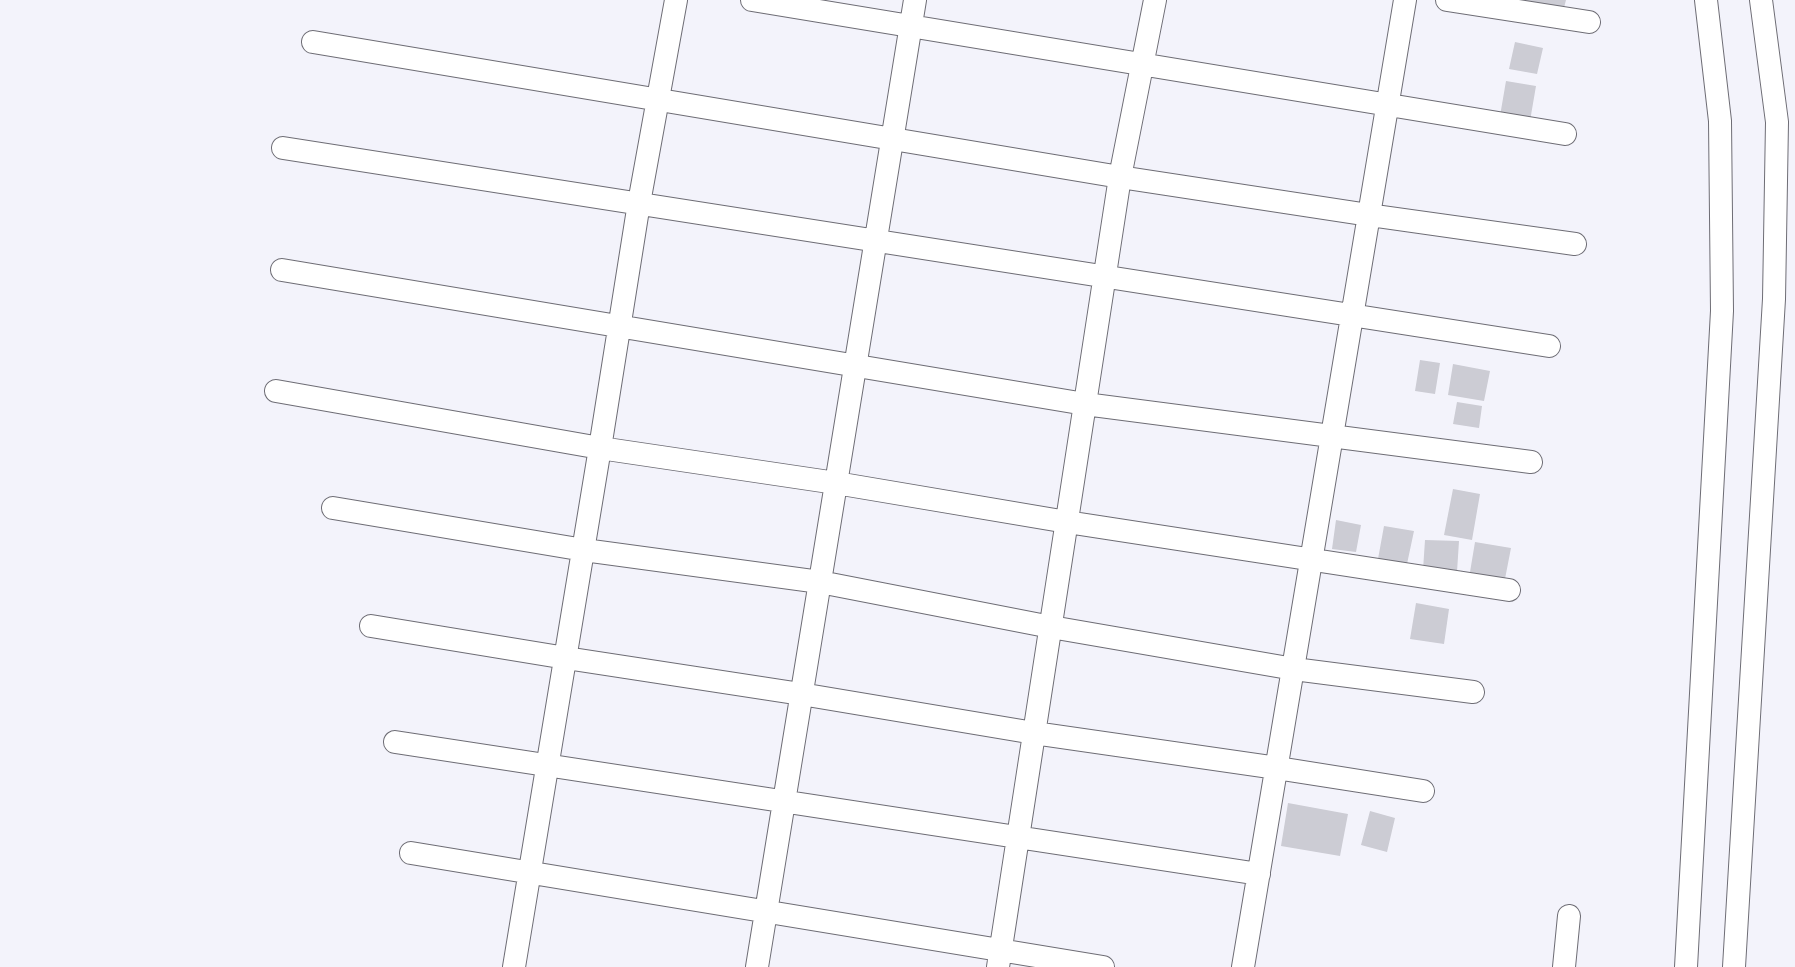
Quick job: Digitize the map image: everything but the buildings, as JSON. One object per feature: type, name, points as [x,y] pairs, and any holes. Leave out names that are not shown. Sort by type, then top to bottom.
[{"type":"main road","points":[[514,967],[584,550],[639,204],[676,0]]},
{"type":"main road","points":[[752,0],[1565,134]]},
{"type":"main road","points":[[757,967],[915,0]]},
{"type":"main road","points":[[999,959],[1120,177],[1156,0]]},
{"type":"main road","points":[[1243,967],[1405,0]]},
{"type":"main road","points":[[1447,0],[1589,22]]},
{"type":"main road","points":[[1686,967],[1722,311],[1720,121],[1706,0]]},
{"type":"main road","points":[[1734,967],[1774,299],[1777,122],[1761,0]]},
{"type":"main road","points":[[314,42],[1120,177],[1369,215],[1575,244]]},
{"type":"main road","points":[[283,148],[1549,346]]},
{"type":"main road","points":[[282,270],[1085,404],[1531,462]]},
{"type":"main road","points":[[276,391],[600,448],[836,483],[1067,522],[1509,590]]},
{"type":"main road","points":[[333,508],[584,550],[820,582],[1051,626],[1294,669],[1473,692]]},
{"type":"main road","points":[[371,626],[801,694],[1034,733],[1277,768],[1423,791]]},
{"type":"main road","points":[[395,742],[1259,874]]},
{"type":"main road","points":[[411,852],[766,911],[999,959],[1103,967]]},
{"type":"main road","points":[[1564,967],[1569,916]]}]
